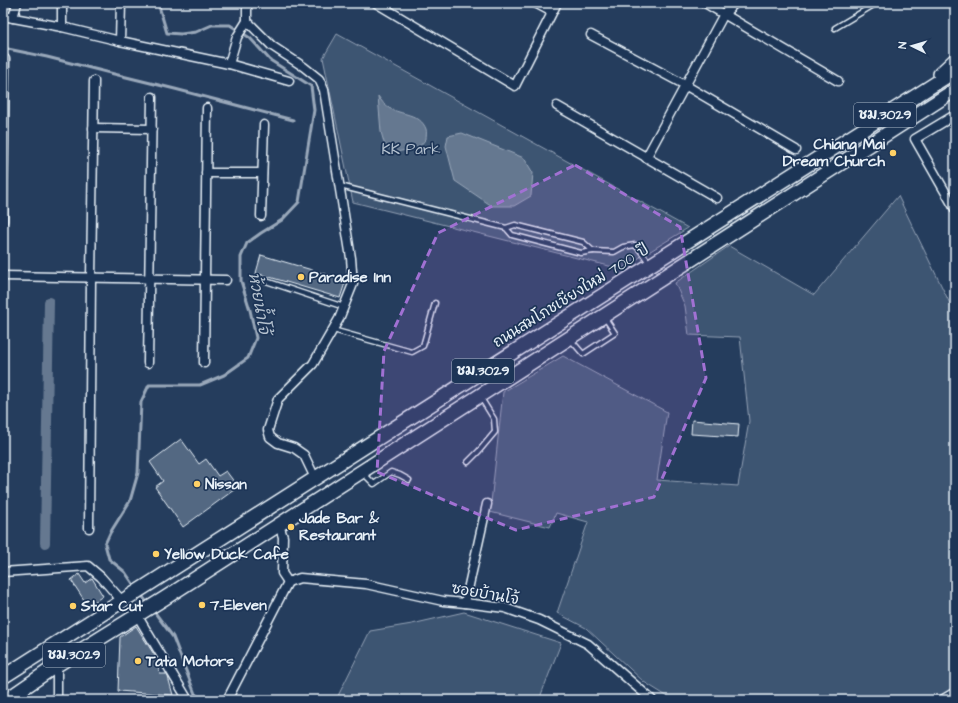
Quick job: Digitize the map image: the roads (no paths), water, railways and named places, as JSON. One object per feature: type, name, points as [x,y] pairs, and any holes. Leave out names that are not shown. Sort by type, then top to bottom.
[{"type":"main road","name":"ชม.3029","points":[[918,94],[955,60]]},
{"type":"main road","name":"ถนนสมโภชเชียงใหม่ 700 ปี","points":[[3,677],[955,70]]},
{"type":"main road","name":"ชม.3029","points":[[6,700],[20,693],[57,665],[140,614],[362,472],[955,90]]},
{"type":"main road","name":"ชม.3029","points":[[928,108],[955,96]]},
{"type":"street","points":[[14,18],[17,3]]},
{"type":"street","points":[[62,3],[62,27]]},
{"type":"street","points":[[120,41],[121,3]]},
{"type":"street","points":[[228,64],[237,37],[245,24],[247,3]]},
{"type":"street","points":[[376,3],[515,86],[557,3]]},
{"type":"street","points":[[535,3],[552,12]]},
{"type":"street","points":[[705,3],[838,81]]},
{"type":"street","points":[[646,158],[724,14],[735,3]]},
{"type":"street","points":[[3,16],[62,27],[228,64],[289,81]]},
{"type":"street","points":[[245,24],[272,46],[304,66],[320,79],[324,90],[340,186],[351,258],[353,284],[339,319],[313,364],[278,399],[268,430],[270,437],[278,443],[294,448],[304,455],[315,478]]},
{"type":"street","points":[[591,35],[685,85],[796,150]]},
{"type":"street","points":[[3,221],[5,59]]},
{"type":"street","points":[[89,528],[94,81]]},
{"type":"street","points":[[148,363],[152,96]]},
{"type":"street","points":[[557,106],[717,198]]},
{"type":"street","points":[[204,363],[207,108]]},
{"type":"street","points":[[955,115],[915,139],[955,208]]},
{"type":"street","points":[[261,216],[264,125]]},
{"type":"street","points":[[93,128],[152,129]]},
{"type":"street","points":[[206,174],[262,173]]},
{"type":"street","points":[[3,276],[226,280]]},
{"type":"street","points":[[464,603],[487,504]]},
{"type":"street","points":[[227,700],[288,582],[282,573],[283,537],[279,525]]},
{"type":"street","points":[[3,572],[88,566],[101,577],[122,601]]},
{"type":"street","name":"ซอยบ้านโจ้","points":[[288,582],[300,578],[366,584],[443,601],[505,608],[539,620],[588,644],[652,700]]},
{"type":"street","points":[[140,614],[188,700]]},
{"type":"street","points":[[57,665],[57,700]]},
{"type":"street","points":[[942,700],[952,694],[955,694]]},
{"type":"lane","points":[[835,28],[876,3]]},
{"type":"lane","points":[[340,186],[506,228],[515,225],[583,242],[593,251]]},
{"type":"lane","points":[[506,228],[512,235],[580,253],[593,251],[614,252],[622,247],[635,245],[650,265]]},
{"type":"lane","points":[[257,278],[344,307]]},
{"type":"lane","points":[[332,330],[412,352],[423,346],[435,303]]},
{"type":"lane","points":[[570,338],[583,354],[615,333],[604,316]]},
{"type":"lane","points":[[468,462],[494,432],[494,419],[480,396]]},
{"type":"lane","points":[[362,472],[374,484],[391,472],[409,480]]},
{"type":"waterway","name":"ห้วยน้ำโจ้","points":[[136,588],[125,572],[109,559],[105,544],[110,533],[130,501],[138,473],[141,402],[149,385],[200,385],[224,375],[248,358],[256,338],[250,310],[241,281],[241,257],[247,243],[282,220],[299,202],[314,110],[311,86],[270,60],[250,38],[230,25],[212,25],[196,32],[181,34],[167,33],[158,3]]},
{"type":"waterway","points":[[3,48],[47,57],[293,120]]},
{"type":"waterway","points":[[45,543],[49,302]]},
{"type":"waterway","name":"ห้วยน้ำโจ้","points":[[141,594],[148,604]]},
{"type":"waterway","name":"ห้วยน้ำโจ้","points":[[153,610],[173,637],[195,694],[202,700]]},
{"type":"place","name":"Chiang Mai Dream Church","points":[[893,153]]},
{"type":"place","name":"Paradise Inn","points":[[301,277]]},
{"type":"place","name":"Nissan","points":[[197,484]]},
{"type":"place","name":"Jade Bar & Restaurant","points":[[291,527]]},
{"type":"place","name":"Yellow Duck Cafe","points":[[156,554]]},
{"type":"place","name":"7-Eleven","points":[[202,605]]},
{"type":"place","name":"Star Cut","points":[[73,606]]},
{"type":"place","name":"Tata Motors","points":[[138,661]]},
{"type":"park label","name":"KK Park","points":[[411,149]]}]
